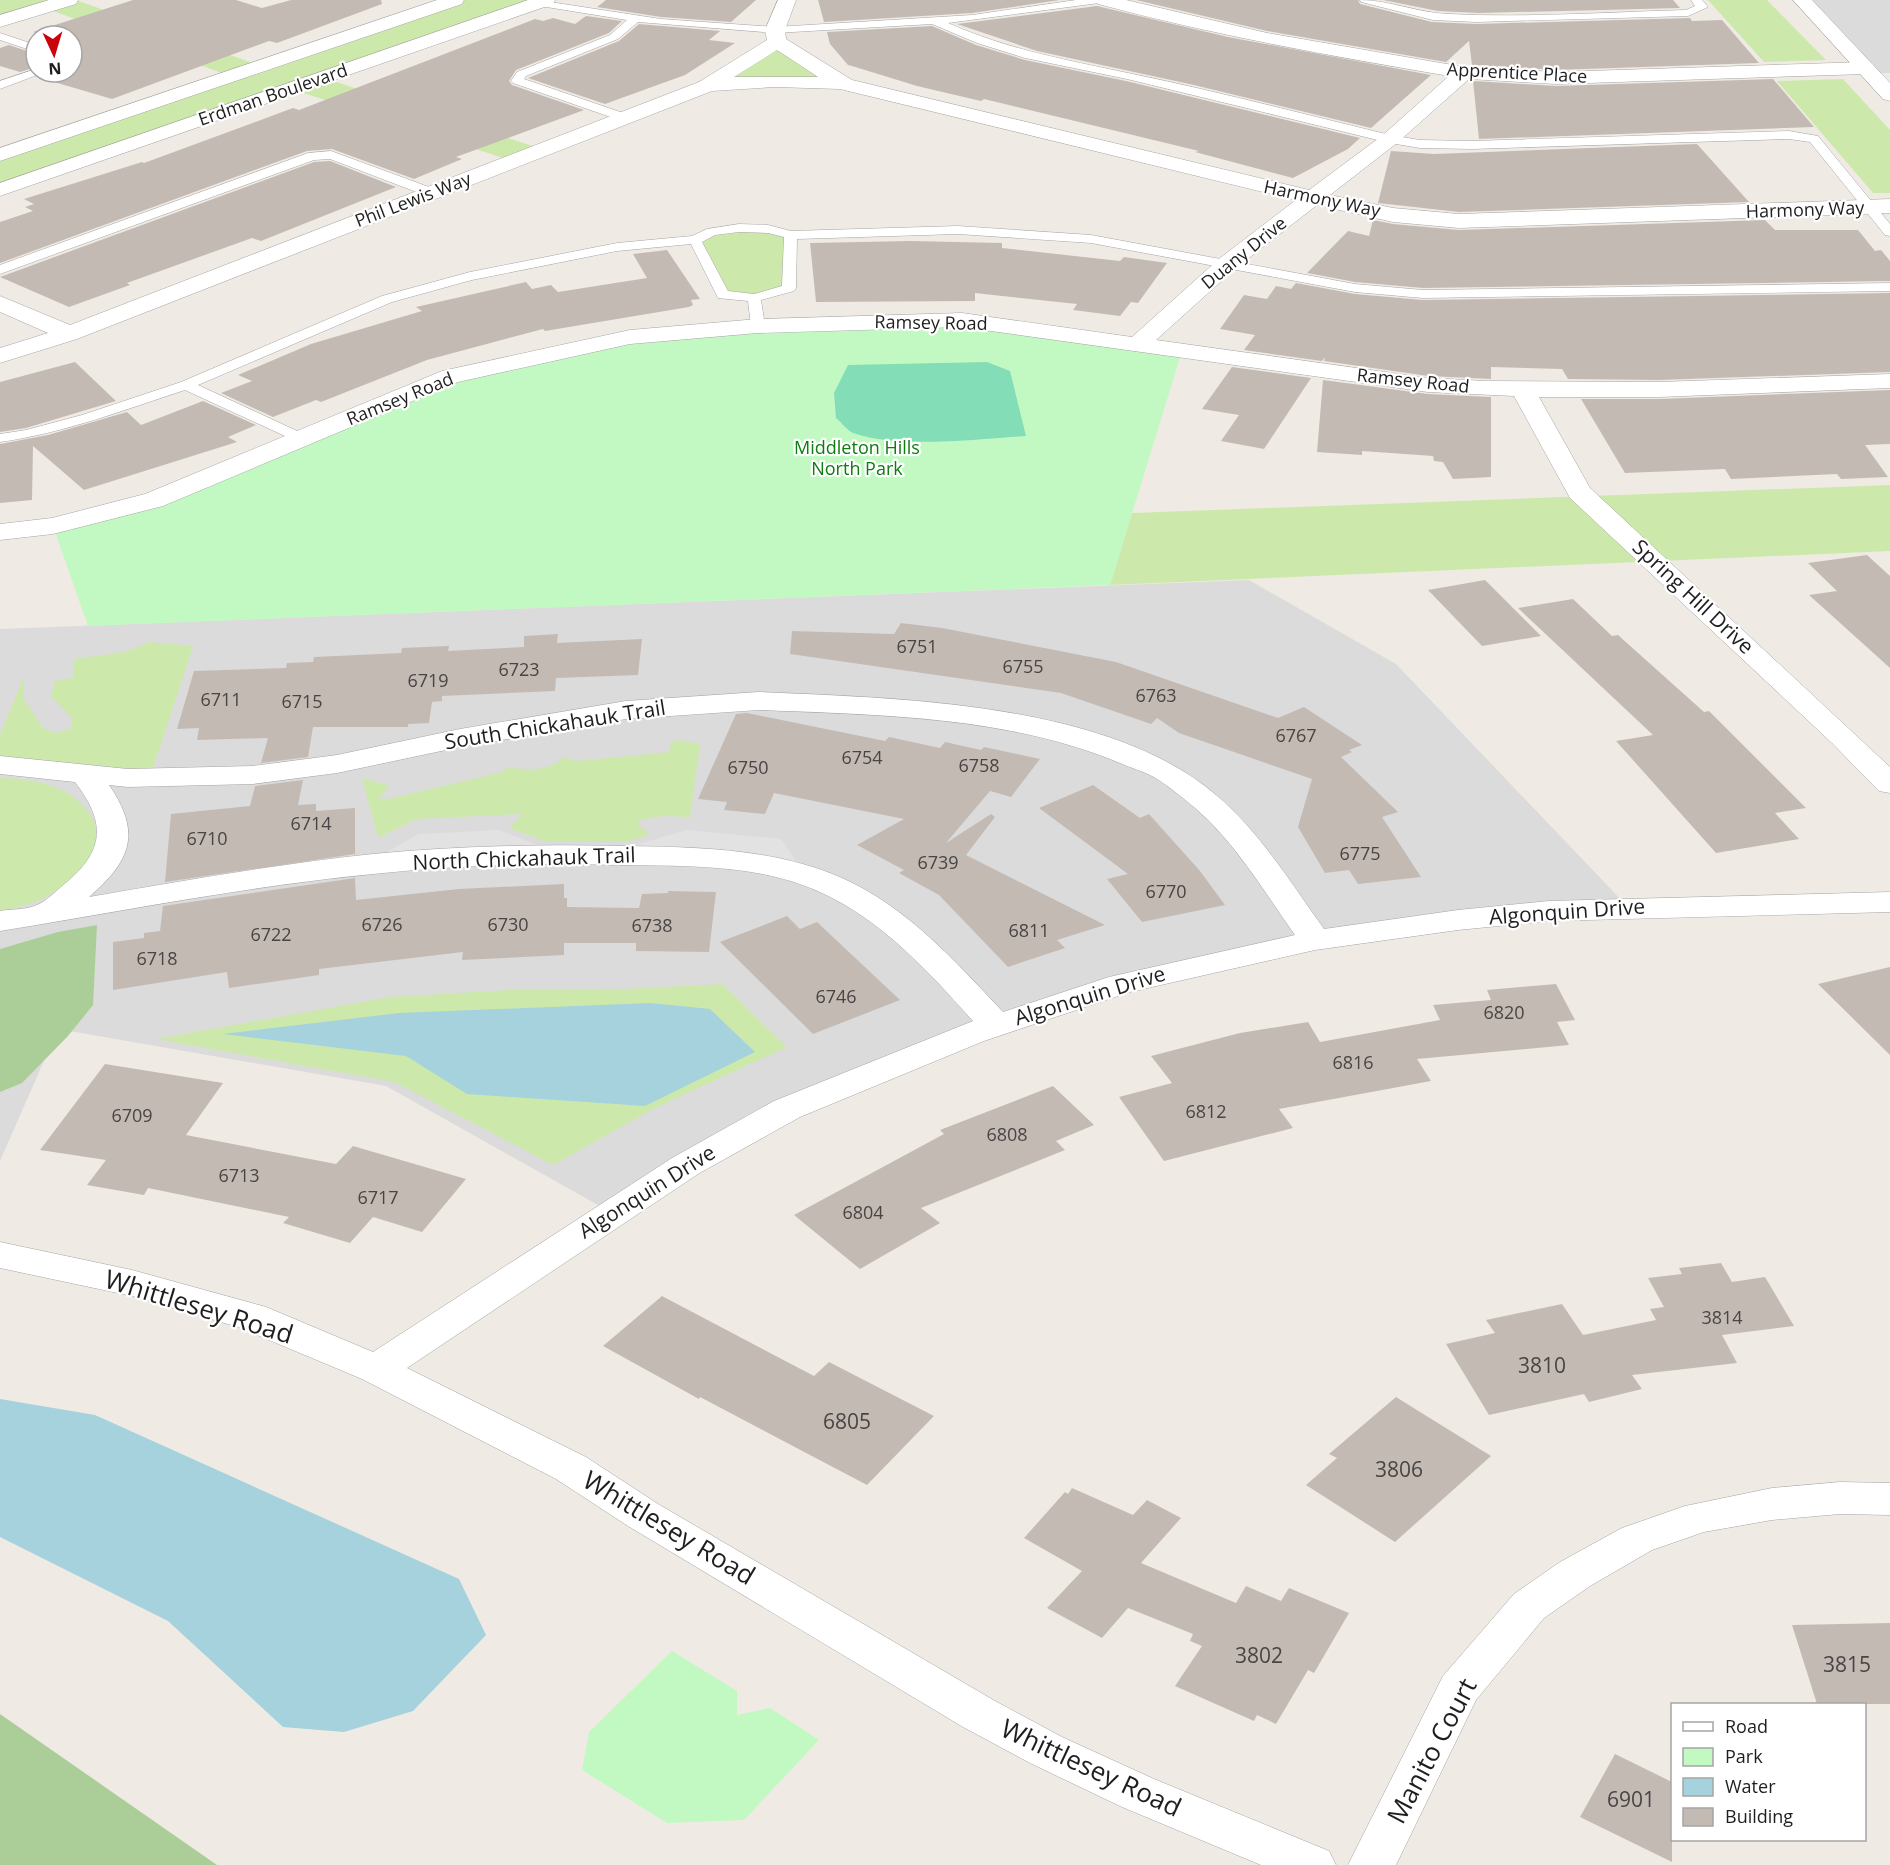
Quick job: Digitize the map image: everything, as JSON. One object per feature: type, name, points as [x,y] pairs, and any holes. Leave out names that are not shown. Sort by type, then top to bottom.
[{"type":"street","points":[[0,21],[69,0]]},
{"type":"street","name":"Erdman Boulevard","points":[[0,155],[455,0]]},
{"type":"street","points":[[776,36],[787,0]]},
{"type":"street","name":"Apprentice Place","points":[[1105,0],[1176,19],[1267,39],[1464,74],[1556,78],[1865,68]]},
{"type":"street","points":[[1802,0],[1890,95]]},
{"type":"street","name":"Erdman Boulevard","points":[[0,190],[542,1]]},
{"type":"street","name":"Harmony Way","points":[[776,36],[816,69],[845,84],[1314,198],[1393,215],[1459,221],[1880,207]]},
{"type":"street","name":"Phil Lewis Way","points":[[0,356],[69,334],[706,86],[776,36]]},
{"type":"street","name":"Duany Drive","points":[[1138,344],[1228,263],[1390,139],[1464,74]]},
{"type":"street","points":[[706,86],[750,81],[794,80],[845,84]]},
{"type":"street","points":[[0,303],[69,334]]},
{"type":"street","name":"Ramsey Road","points":[[0,532],[52,526],[154,500],[451,376],[630,337],[758,326],[962,320],[1428,384],[1523,391],[1609,392],[1890,381]]},
{"type":"street","name":"Spring Hill Drive","points":[[1523,391],[1579,492],[1836,730],[1890,784]]},
{"type":"street","name":"South Chickahauk Trail","points":[[0,765],[163,779],[253,775],[344,763],[460,738],[626,710],[759,701],[959,714],[1060,732],[1115,750],[1164,771],[1205,801],[1241,836],[1315,940]]},
{"type":"street","points":[[47,914],[101,867],[113,842],[112,818],[102,798],[85,774]]},
{"type":"street","name":"North Chickahauk Trail","points":[[0,921],[211,886],[374,864],[568,854],[659,855],[741,862],[828,884],[891,920],[920,944],[996,1025]]},
{"type":"street","name":"Algonquin Drive","points":[[376,1369],[685,1166],[786,1109],[996,1025],[1121,984],[1315,940],[1458,920],[1549,911],[1700,905],[1890,902]]},
{"type":"street","name":"Whittlesey Road","points":[[0,1255],[132,1283],[252,1317],[376,1369],[571,1468],[643,1515],[979,1714],[1046,1750],[1138,1793],[1312,1865]]},
{"type":"street","name":"Manito Court","points":[[1371,1865],[1460,1689],[1529,1606],[1637,1539],[1700,1517],[1772,1504],[1840,1498],[1890,1499]]},
{"type":"lane","points":[[542,1],[636,18],[776,36],[972,18],[1099,0]]},
{"type":"lane","points":[[1365,0],[1433,17],[1476,19],[1688,14],[1702,7],[1696,0]]},
{"type":"lane","points":[[622,117],[517,81],[521,74],[614,37],[636,18]]},
{"type":"lane","points":[[935,21],[960,33],[1011,50],[1390,139],[1420,144],[1472,145],[1789,135],[1814,139],[1880,207],[1890,232]]},
{"type":"lane","points":[[0,36],[24,45]]},
{"type":"lane","points":[[0,85],[24,77]]},
{"type":"lane","points":[[0,270],[312,156],[331,155],[432,193]]},
{"type":"lane","points":[[0,438],[27,435],[87,418],[186,385],[387,299],[449,281],[617,247],[694,240],[712,232],[739,228],[768,229],[791,235],[958,230],[1091,239],[1355,288],[1423,294],[1890,287]]},
{"type":"lane","points":[[694,240],[723,295],[754,298],[789,288],[791,235]]},
{"type":"lane","points":[[754,298],[758,326]]},
{"type":"lane","points":[[186,385],[303,439]]},
{"type":"shaded area","points":[[1802,0],[1890,0],[1890,73],[1870,73]]},
{"type":"shaded area","points":[[1249,580],[1396,664],[1629,908],[1458,920],[1137,980],[787,1109],[612,1213],[386,1086],[58,1029],[0,1161],[0,629]]},
{"type":"shaded area","points":[[499,830],[561,854],[361,866],[419,834]]},
{"type":"shaded area","points":[[687,830],[781,839],[807,877],[600,855]]},
{"type":"green space","points":[[0,0],[76,0],[261,66],[455,0],[546,0],[324,78],[542,149],[512,161],[291,89],[0,190],[0,155],[230,76],[45,8],[0,21]]},
{"type":"green space","points":[[1708,0],[1767,0],[1826,60],[1764,62]]},
{"type":"green space","points":[[777,42],[845,84],[706,86]]},
{"type":"green space","points":[[1843,79],[1890,130],[1890,193],[1873,193],[1777,81]]},
{"type":"green space","points":[[739,228],[791,235],[789,288],[754,298],[723,295],[695,240]]},
{"type":"green space","name":"Middleton Hills North Park","points":[[962,320],[1182,351],[1110,585],[88,626],[53,526],[154,500],[451,376],[630,337]]},
{"type":"green space","points":[[987,362],[1010,371],[1026,436],[938,442],[893,441],[853,433],[836,418],[834,393],[848,365]]},
{"type":"green space","points":[[1890,485],[1890,551],[1110,585],[1132,513]]},
{"type":"green space","points":[[150,642],[193,646],[152,771],[0,756],[0,735],[24,676],[24,699],[43,728],[56,733],[72,728],[71,717],[51,696],[55,681],[74,677],[74,659],[125,652]]},
{"type":"green space","points":[[677,740],[700,744],[690,817],[664,816],[638,820],[639,825],[649,835],[626,842],[548,842],[509,828],[523,814],[416,819],[378,838],[362,778],[390,786],[380,797],[383,800],[499,773],[510,767],[531,769],[545,767],[564,757],[578,761],[669,752],[671,742]]},
{"type":"green space","points":[[0,778],[43,783],[70,794],[90,814],[98,834],[98,843],[93,858],[59,889],[32,903],[0,911]]},
{"type":"green space","points":[[97,925],[93,1005],[68,1036],[22,1083],[0,1092],[0,949],[58,932]]},
{"type":"green space","points":[[722,984],[787,1047],[655,1108],[553,1165],[395,1082],[156,1039],[389,997],[512,990],[626,989]]},
{"type":"green space","points":[[672,1651],[737,1691],[737,1715],[770,1708],[819,1740],[744,1820],[667,1823],[582,1770],[589,1732]]},
{"type":"green space","points":[[0,1714],[217,1865],[0,1865]]},
{"type":"water","points":[[651,1003],[710,1009],[755,1052],[645,1106],[467,1094],[406,1056],[223,1034],[399,1013]]},
{"type":"water","points":[[0,1399],[95,1415],[459,1579],[486,1635],[413,1711],[344,1732],[283,1727],[168,1621],[0,1537]]},
{"type":"building","points":[[133,0],[236,0],[262,8],[291,0],[381,0],[382,4],[277,43],[269,41],[112,99],[61,84],[84,84],[84,24],[58,24]]},
{"type":"building","points":[[606,0],[756,0],[731,22],[661,17],[597,7]]},
{"type":"building","points":[[818,0],[1060,0],[972,13],[824,22]]},
{"type":"building","points":[[1136,0],[1358,0],[1360,4],[1432,22],[1476,24],[1690,18],[1692,21],[1722,20],[1759,63],[1556,70],[1472,65],[1469,41],[1446,62],[1267,31]]},
{"type":"building","points":[[1383,0],[1673,0],[1680,8],[1479,13],[1438,11]]},
{"type":"building","points":[[1097,6],[1228,37],[1431,75],[1371,128],[1194,85],[1037,51],[957,24]]},
{"type":"building","points":[[586,16],[622,21],[609,33],[516,70],[509,81],[512,85],[584,110],[456,157],[462,159],[414,179],[332,149],[307,151],[0,263],[0,222],[33,211],[25,207],[34,204],[24,199],[144,163],[293,108],[299,110],[535,19],[543,21],[553,18],[575,24]]},
{"type":"building","points":[[639,24],[720,31],[709,40],[735,43],[685,75],[605,104],[528,78],[619,41]]},
{"type":"building","points":[[932,26],[976,45],[1025,60],[1126,81],[1360,138],[1348,149],[1293,178],[1195,152],[1199,151],[984,99],[981,101],[917,86],[848,65],[830,44],[827,32]]},
{"type":"building","points":[[9,45],[24,50],[24,71],[20,72],[0,66],[0,48]]},
{"type":"building","points":[[1773,79],[1814,127],[1479,139],[1473,81],[1556,86]]},
{"type":"building","points":[[1697,144],[1749,202],[1459,212],[1378,203],[1391,151],[1434,154]]},
{"type":"building","points":[[330,161],[396,187],[261,241],[252,238],[127,283],[130,285],[69,307],[0,277],[314,162]]},
{"type":"building","points":[[1373,220],[1459,230],[1765,220],[1775,230],[1858,230],[1875,251],[1881,250],[1890,261],[1890,281],[1423,288],[1355,282],[1307,273],[1348,231],[1369,236]]},
{"type":"building","points":[[911,241],[1002,243],[1002,248],[1120,261],[1124,257],[1167,263],[1138,303],[1131,302],[1120,316],[1073,310],[1077,304],[975,293],[975,301],[816,302],[810,243]]},
{"type":"building","points":[[667,250],[700,299],[691,300],[693,305],[689,307],[545,331],[543,329],[427,360],[321,402],[316,400],[273,417],[221,393],[252,381],[238,375],[311,344],[422,311],[416,307],[526,282],[532,289],[551,285],[558,292],[647,278],[633,254]]},
{"type":"building","points":[[1296,283],[1355,294],[1423,300],[1890,293],[1890,372],[1659,380],[1568,379],[1562,369],[1491,367],[1491,379],[1428,376],[1324,361],[1325,357],[1322,361],[1244,350],[1255,335],[1220,329],[1244,295],[1267,299],[1276,286],[1291,289]]},
{"type":"building","points":[[75,362],[116,401],[26,428],[0,432],[0,382]]},
{"type":"building","points":[[1232,367],[1311,378],[1264,449],[1221,441],[1239,415],[1202,409]]},
{"type":"building","points":[[1323,380],[1428,394],[1491,397],[1491,477],[1453,479],[1443,462],[1434,461],[1433,456],[1362,451],[1362,455],[1317,452]]},
{"type":"building","points":[[1890,390],[1890,444],[1865,445],[1888,477],[1841,479],[1837,474],[1731,479],[1725,469],[1625,473],[1581,399],[1659,399]]},
{"type":"building","points":[[203,401],[256,425],[228,437],[237,442],[84,490],[33,446],[32,500],[0,503],[0,444],[48,435],[127,412],[141,425]]},
{"type":"building","points":[[1867,555],[1890,576],[1890,668],[1809,595],[1837,591],[1808,563]]},
{"type":"building","points":[[1485,580],[1541,636],[1482,646],[1428,590]]},
{"type":"building","points":[[1573,599],[1612,636],[1618,635],[1704,712],[1709,711],[1806,808],[1775,813],[1799,839],[1716,853],[1616,741],[1653,735],[1518,608]]},
{"type":"building","points":[[901,623],[942,628],[1116,662],[1278,718],[1304,707],[1362,745],[1349,750],[1352,752],[1341,757],[1398,812],[1382,817],[1421,877],[1358,884],[1349,870],[1325,873],[1298,827],[1312,779],[1179,733],[1157,718],[1151,724],[1061,693],[790,654],[792,631],[894,634]]},
{"type":"building","points":[[558,634],[557,643],[642,639],[638,675],[556,678],[555,691],[442,696],[442,701],[432,702],[429,723],[408,724],[408,727],[313,727],[308,757],[261,763],[268,738],[197,740],[199,728],[177,729],[194,671],[286,668],[287,663],[313,662],[314,657],[401,653],[402,648],[449,646],[448,651],[524,647],[524,636]]},
{"type":"building","points":[[747,713],[885,741],[889,737],[940,748],[945,742],[981,750],[984,747],[1040,759],[1011,797],[990,791],[946,843],[991,814],[995,817],[966,855],[1105,925],[1057,940],[1065,948],[1008,967],[939,895],[899,873],[904,870],[857,845],[904,819],[774,793],[765,814],[724,810],[727,802],[698,799],[736,714]]},
{"type":"building","points":[[303,780],[298,805],[316,804],[316,811],[355,808],[355,854],[165,882],[171,814],[250,806],[255,786]]},
{"type":"building","points":[[1093,785],[1140,818],[1149,814],[1200,871],[1225,905],[1142,922],[1107,879],[1128,874],[1039,808]]},
{"type":"building","points":[[355,878],[356,900],[459,889],[564,884],[564,898],[567,898],[567,907],[639,908],[642,894],[668,893],[668,891],[716,892],[709,952],[636,951],[636,943],[564,943],[564,955],[462,960],[463,952],[319,969],[319,975],[229,988],[227,972],[113,990],[113,942],[144,938],[144,933],[160,931],[163,906]]},
{"type":"building","points":[[787,916],[800,929],[817,922],[900,1000],[813,1034],[720,942]]},
{"type":"building","points":[[1890,967],[1890,1055],[1818,984]]},
{"type":"building","points":[[1556,984],[1575,1020],[1557,1022],[1569,1045],[1417,1059],[1431,1081],[1279,1109],[1293,1128],[1164,1161],[1119,1097],[1172,1083],[1151,1056],[1240,1033],[1308,1022],[1320,1042],[1440,1020],[1433,1005],[1491,1000],[1487,990]]},
{"type":"building","points":[[105,1064],[223,1083],[186,1135],[336,1164],[353,1146],[466,1179],[422,1232],[373,1217],[350,1243],[283,1223],[289,1217],[148,1188],[144,1195],[87,1185],[106,1160],[40,1150]]},
{"type":"building","points":[[1053,1086],[1094,1125],[1056,1141],[1065,1150],[921,1208],[940,1223],[860,1269],[794,1215],[944,1134],[940,1130]]},
{"type":"building","points":[[1721,1263],[1732,1282],[1765,1277],[1794,1326],[1722,1335],[1737,1363],[1632,1375],[1642,1389],[1589,1402],[1584,1394],[1489,1415],[1446,1344],[1495,1333],[1486,1320],[1562,1304],[1583,1335],[1656,1320],[1650,1309],[1664,1307],[1648,1278],[1682,1274],[1679,1268]]},
{"type":"building","points":[[662,1296],[814,1376],[829,1362],[934,1416],[867,1485],[700,1397],[699,1399],[603,1346]]},
{"type":"building","points":[[1396,1397],[1491,1456],[1395,1542],[1306,1485],[1337,1458],[1329,1454]]},
{"type":"building","points":[[1072,1488],[1133,1515],[1147,1500],[1181,1518],[1141,1563],[1236,1603],[1246,1586],[1281,1601],[1289,1588],[1349,1613],[1314,1673],[1308,1670],[1276,1724],[1257,1715],[1254,1721],[1175,1686],[1202,1646],[1190,1641],[1193,1634],[1128,1608],[1102,1638],[1047,1608],[1082,1571],[1024,1538],[1065,1492],[1068,1494]]},
{"type":"building","points":[[1890,1623],[1890,1704],[1817,1703],[1792,1625]]},
{"type":"building","points":[[1615,1754],[1671,1782],[1672,1862],[1580,1817]]}]
